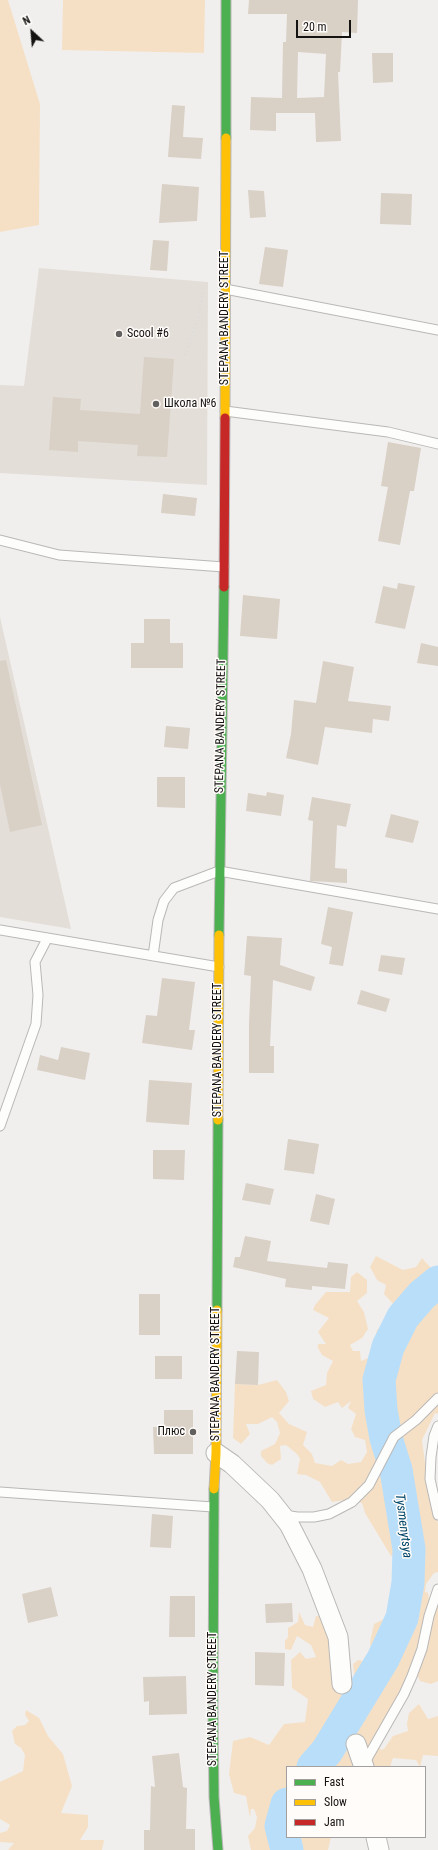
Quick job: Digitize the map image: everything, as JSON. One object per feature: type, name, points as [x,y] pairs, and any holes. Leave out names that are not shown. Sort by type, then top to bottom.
[{"type":"main road","name":"STEPANA BANDERY STREET","points":[[218,1850],[214,1798],[213,1735],[213,1507],[216,1453],[219,871],[224,567],[226,0]]},
{"type":"street","name":"STEPANA BANDERY STREET","points":[[216,1453],[232,1464],[265,1495],[289,1524],[312,1569],[338,1637],[342,1684]]},
{"type":"street","points":[[356,1744],[364,1766]]},
{"type":"street","points":[[376,1838],[379,1850]]},
{"type":"lane","points":[[225,289],[438,330]]},
{"type":"lane","points":[[225,411],[388,432],[438,444]]},
{"type":"lane","points":[[0,540],[59,555],[224,567]]},
{"type":"lane","points":[[153,956],[158,920],[164,901],[174,888],[219,871],[438,909]]},
{"type":"lane","points":[[0,930],[219,967]]},
{"type":"lane","points":[[0,1126],[36,1024],[38,995],[35,962],[47,939]]},
{"type":"lane","points":[[281,1514],[297,1517],[314,1517],[329,1514],[352,1502],[369,1485],[394,1437],[416,1420],[438,1398]]},
{"type":"lane","points":[[438,1426],[434,1436],[430,1479],[438,1515]]},
{"type":"lane","points":[[0,1492],[213,1507]]},
{"type":"lane","points":[[364,1766],[404,1694],[422,1649],[429,1616],[438,1590]]},
{"type":"path","points":[[186,355],[199,316],[204,286]]},
{"type":"shaded area","points":[[0,0],[8,0],[40,104],[39,225],[0,232]]},
{"type":"shaded area","points":[[63,0],[205,0],[204,53],[62,50]]},
{"type":"shaded area","name":"Scool #6","points":[[39,268],[208,282],[207,485],[0,473],[0,385],[24,386]]},
{"type":"shaded area","points":[[0,617],[49,832],[71,929],[0,917]]},
{"type":"shaded area","points":[[376,1256],[403,1270],[416,1267],[422,1258],[438,1276],[438,1414],[435,1413],[422,1440],[427,1478],[438,1524],[438,1572],[434,1573],[426,1584],[425,1592],[428,1593],[428,1609],[438,1606],[438,1681],[431,1684],[420,1681],[413,1666],[376,1741],[381,1750],[384,1749],[393,1736],[408,1731],[407,1723],[409,1713],[419,1704],[428,1719],[438,1716],[438,1756],[423,1755],[420,1766],[416,1760],[393,1758],[390,1766],[286,1766],[286,1838],[331,1838],[328,1850],[251,1850],[248,1836],[255,1828],[257,1817],[254,1809],[251,1809],[250,1818],[246,1796],[234,1793],[229,1774],[233,1741],[250,1737],[269,1745],[284,1724],[305,1722],[308,1699],[292,1688],[291,1660],[300,1652],[306,1659],[316,1657],[311,1645],[297,1636],[291,1650],[285,1649],[285,1641],[288,1637],[288,1628],[298,1622],[299,1612],[305,1625],[313,1627],[316,1616],[322,1616],[330,1638],[343,1701],[350,1696],[348,1687],[355,1683],[353,1664],[358,1660],[364,1661],[370,1656],[372,1668],[376,1661],[377,1654],[371,1649],[370,1642],[374,1624],[398,1612],[397,1598],[401,1591],[393,1579],[403,1574],[400,1563],[403,1553],[391,1556],[365,1513],[362,1503],[346,1500],[332,1502],[320,1482],[306,1475],[297,1474],[300,1459],[297,1454],[286,1445],[280,1446],[281,1459],[272,1465],[267,1463],[261,1456],[261,1451],[275,1444],[280,1433],[277,1422],[272,1417],[258,1424],[246,1424],[250,1434],[241,1444],[233,1438],[235,1384],[258,1385],[277,1380],[286,1392],[289,1401],[279,1413],[289,1424],[307,1432],[303,1445],[312,1454],[315,1463],[332,1466],[341,1460],[348,1464],[361,1462],[367,1452],[365,1440],[355,1437],[351,1429],[356,1414],[348,1408],[351,1401],[342,1408],[338,1402],[325,1407],[313,1399],[311,1391],[326,1385],[327,1373],[333,1361],[322,1355],[318,1348],[318,1344],[326,1344],[318,1332],[329,1318],[313,1310],[315,1305],[326,1292],[350,1292],[351,1277],[357,1272],[367,1280],[367,1293],[357,1301],[364,1312],[368,1329],[362,1338],[350,1345],[353,1351],[360,1351],[361,1361],[378,1354],[374,1344],[377,1330],[397,1313],[395,1306],[384,1294],[386,1285],[377,1280],[370,1267]],"holes":[[[412,1317],[395,1353],[384,1345],[398,1326]]]},
{"type":"shaded area","points":[[26,1710],[39,1718],[48,1736],[63,1754],[72,1786],[61,1813],[88,1815],[88,1827],[80,1840],[104,1840],[102,1850],[8,1850],[14,1843],[0,1842],[0,1833],[7,1831],[10,1825],[0,1819],[0,1782],[23,1771],[25,1755],[21,1748],[15,1744],[12,1731],[17,1726],[25,1725],[29,1721],[25,1715]]},
{"type":"building","points":[[249,0],[358,0],[357,33],[342,32],[340,72],[338,72],[341,141],[316,142],[315,113],[276,113],[276,131],[250,130],[251,97],[282,98],[283,42],[286,42],[287,14],[248,14]],"holes":[[[298,52],[326,54],[324,97],[297,98]]]},
{"type":"building","points":[[372,53],[393,53],[393,82],[373,83]]},
{"type":"building","points":[[172,105],[185,106],[183,137],[203,138],[201,159],[168,157]]},
{"type":"building","points":[[162,184],[199,187],[197,221],[159,223]]},
{"type":"building","points":[[248,190],[264,191],[266,217],[250,218]]},
{"type":"building","points":[[381,193],[412,194],[411,225],[380,224]]},
{"type":"building","points":[[153,240],[169,241],[167,271],[150,270]]},
{"type":"building","points":[[265,247],[288,250],[283,287],[259,284]]},
{"type":"building","name":"Школа №6","points":[[144,357],[174,359],[167,457],[137,456],[138,445],[78,441],[78,452],[49,450],[53,397],[81,399],[80,410],[140,414]]},
{"type":"building","points":[[388,442],[421,448],[414,491],[410,491],[400,545],[378,541],[388,487],[381,486]]},
{"type":"building","points":[[163,494],[197,498],[195,516],[161,513]]},
{"type":"building","points":[[398,583],[415,586],[405,629],[375,623],[383,586],[397,589]]},
{"type":"building","points":[[243,595],[280,599],[277,639],[240,636]]},
{"type":"building","points":[[144,619],[170,619],[170,643],[183,643],[183,668],[131,668],[131,643],[144,643]]},
{"type":"building","points":[[421,643],[438,647],[438,666],[417,663]]},
{"type":"building","points":[[6,660],[42,825],[10,832],[0,784],[0,661]]},
{"type":"building","points":[[323,661],[354,667],[348,701],[391,706],[389,721],[373,719],[372,733],[325,727],[318,765],[286,758],[291,734],[294,700],[316,703]]},
{"type":"building","points":[[166,726],[190,728],[188,749],[164,747]]},
{"type":"building","points":[[157,777],[185,777],[185,808],[157,807]]},
{"type":"building","points":[[267,792],[284,795],[281,816],[246,811],[248,793],[266,796]]},
{"type":"building","points":[[312,797],[351,804],[346,827],[337,825],[335,868],[347,869],[347,883],[310,881],[313,821],[308,820]]},
{"type":"building","points":[[391,814],[419,821],[413,843],[385,837]]},
{"type":"building","points":[[328,907],[353,912],[343,966],[329,964],[332,947],[321,944]]},
{"type":"building","points":[[247,936],[282,938],[280,965],[315,977],[311,991],[273,980],[270,1046],[274,1046],[274,1073],[249,1073],[251,976],[244,975]]},
{"type":"building","points":[[381,955],[405,958],[402,975],[378,971]]},
{"type":"building","points":[[162,978],[195,982],[189,1030],[195,1030],[192,1050],[142,1043],[146,1015],[157,1016]]},
{"type":"building","points":[[361,990],[390,999],[386,1012],[357,1004]]},
{"type":"building","points":[[61,1047],[90,1053],[85,1080],[37,1070],[40,1055],[58,1060]]},
{"type":"building","points":[[149,1080],[192,1083],[189,1125],[146,1122]]},
{"type":"building","points":[[288,1139],[319,1144],[314,1174],[284,1170]]},
{"type":"building","points":[[153,1150],[185,1150],[184,1180],[153,1179]]},
{"type":"building","points":[[246,1183],[274,1189],[270,1205],[242,1200]]},
{"type":"building","points":[[316,1194],[335,1199],[329,1225],[310,1221]]},
{"type":"building","points":[[245,1236],[271,1241],[267,1261],[327,1268],[328,1262],[348,1264],[345,1289],[312,1286],[312,1290],[285,1287],[286,1279],[233,1267],[235,1257],[240,1257]]},
{"type":"building","points":[[139,1294],[160,1294],[160,1335],[139,1335]]},
{"type":"building","points":[[237,1351],[259,1352],[258,1385],[235,1384]]},
{"type":"building","points":[[155,1356],[182,1356],[182,1379],[155,1379]]},
{"type":"building","points":[[164,1410],[193,1410],[193,1454],[154,1454],[153,1427],[164,1427]]},
{"type":"building","points":[[152,1514],[173,1516],[171,1548],[150,1547]]},
{"type":"building","points":[[51,1587],[58,1616],[28,1623],[22,1594]]},
{"type":"building","points":[[170,1596],[195,1596],[195,1637],[169,1637]]},
{"type":"building","points":[[292,1603],[293,1622],[266,1623],[265,1604]]},
{"type":"building","points":[[255,1652],[285,1653],[284,1686],[255,1685]]},
{"type":"building","points":[[186,1676],[187,1714],[149,1715],[149,1701],[144,1702],[143,1677]]},
{"type":"building","points":[[179,1753],[183,1787],[187,1788],[186,1829],[195,1829],[195,1850],[144,1850],[144,1830],[150,1830],[151,1786],[155,1787],[152,1756]]},
{"type":"waterway","name":"Tysmenytsya","points":[[314,1766],[327,1751],[383,1659],[402,1618],[408,1583],[409,1549],[396,1470],[386,1438],[381,1410],[379,1380],[388,1347],[403,1317],[422,1295],[438,1282]]},
{"type":"waterway","name":"Tysmenytsya","points":[[286,1808],[281,1826],[287,1850]]},
{"type":"traffic: fast","points":[[226,0],[226,138]]},
{"type":"traffic: fast","points":[[219,935],[224,587]]},
{"type":"traffic: fast","points":[[217,1310],[218,1120]]},
{"type":"traffic: fast","points":[[214,1489],[213,1711],[214,1797],[218,1850]]},
{"type":"traffic: slow","points":[[225,418],[226,138]]},
{"type":"traffic: slow","points":[[218,1120],[219,935]]},
{"type":"traffic: slow","points":[[214,1489],[216,1453],[217,1310]]},
{"type":"traffic: jam","points":[[224,587],[225,418]]},
{"type":"place","name":"Scool #6","points":[[119,334]]},
{"type":"place","name":"Школа №6","points":[[156,404]]},
{"type":"place","name":"Плюс","points":[[193,1432]]}]
